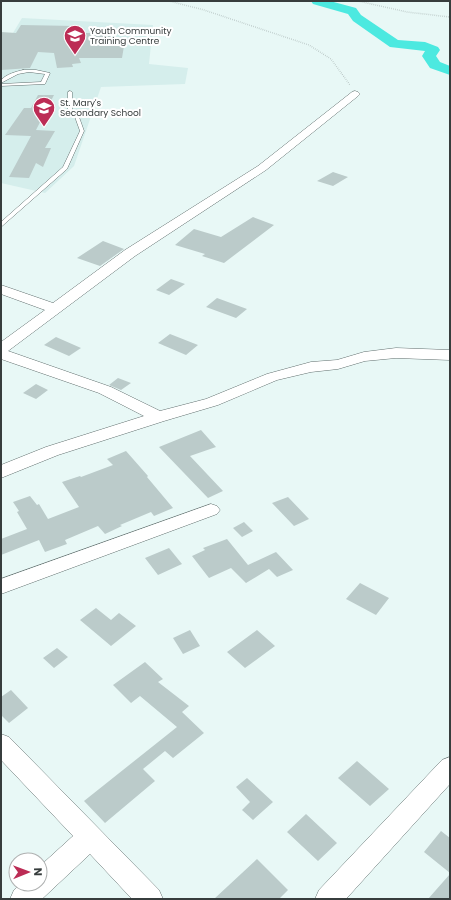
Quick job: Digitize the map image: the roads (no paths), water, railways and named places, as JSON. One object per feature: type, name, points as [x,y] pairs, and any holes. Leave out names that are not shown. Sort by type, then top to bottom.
[{"type":"street","points":[[1,349],[130,253],[262,168],[355,94]]},
{"type":"street","points":[[1,289],[56,309]]},
{"type":"street","points":[[1,472],[52,451],[158,417],[212,402],[272,377],[311,367],[338,364],[364,357],[396,353],[450,355]]},
{"type":"street","points":[[1,354],[105,390],[158,417]]},
{"type":"street","points":[[1,588],[211,510]]},
{"type":"street","points":[[1,744],[150,899]]},
{"type":"street","points":[[328,899],[450,767]]},
{"type":"street","points":[[48,876],[91,836]]},
{"type":"street","points":[[23,899],[31,892]]},
{"type":"lane","points":[[14,72],[48,73],[43,83],[1,83],[6,76],[14,72]]},
{"type":"lane","points":[[1,225],[65,168],[82,131],[77,117],[70,109],[70,92]]},
{"type":"waterway","points":[[317,1],[352,11],[357,18],[395,44],[425,46],[433,50],[429,56],[435,65],[450,71]]},
{"type":"place","name":"Youth Community Training Centre","points":[[75,56]]},
{"type":"place","name":"St. Mary's Secondary School","points":[[44,128]]}]
